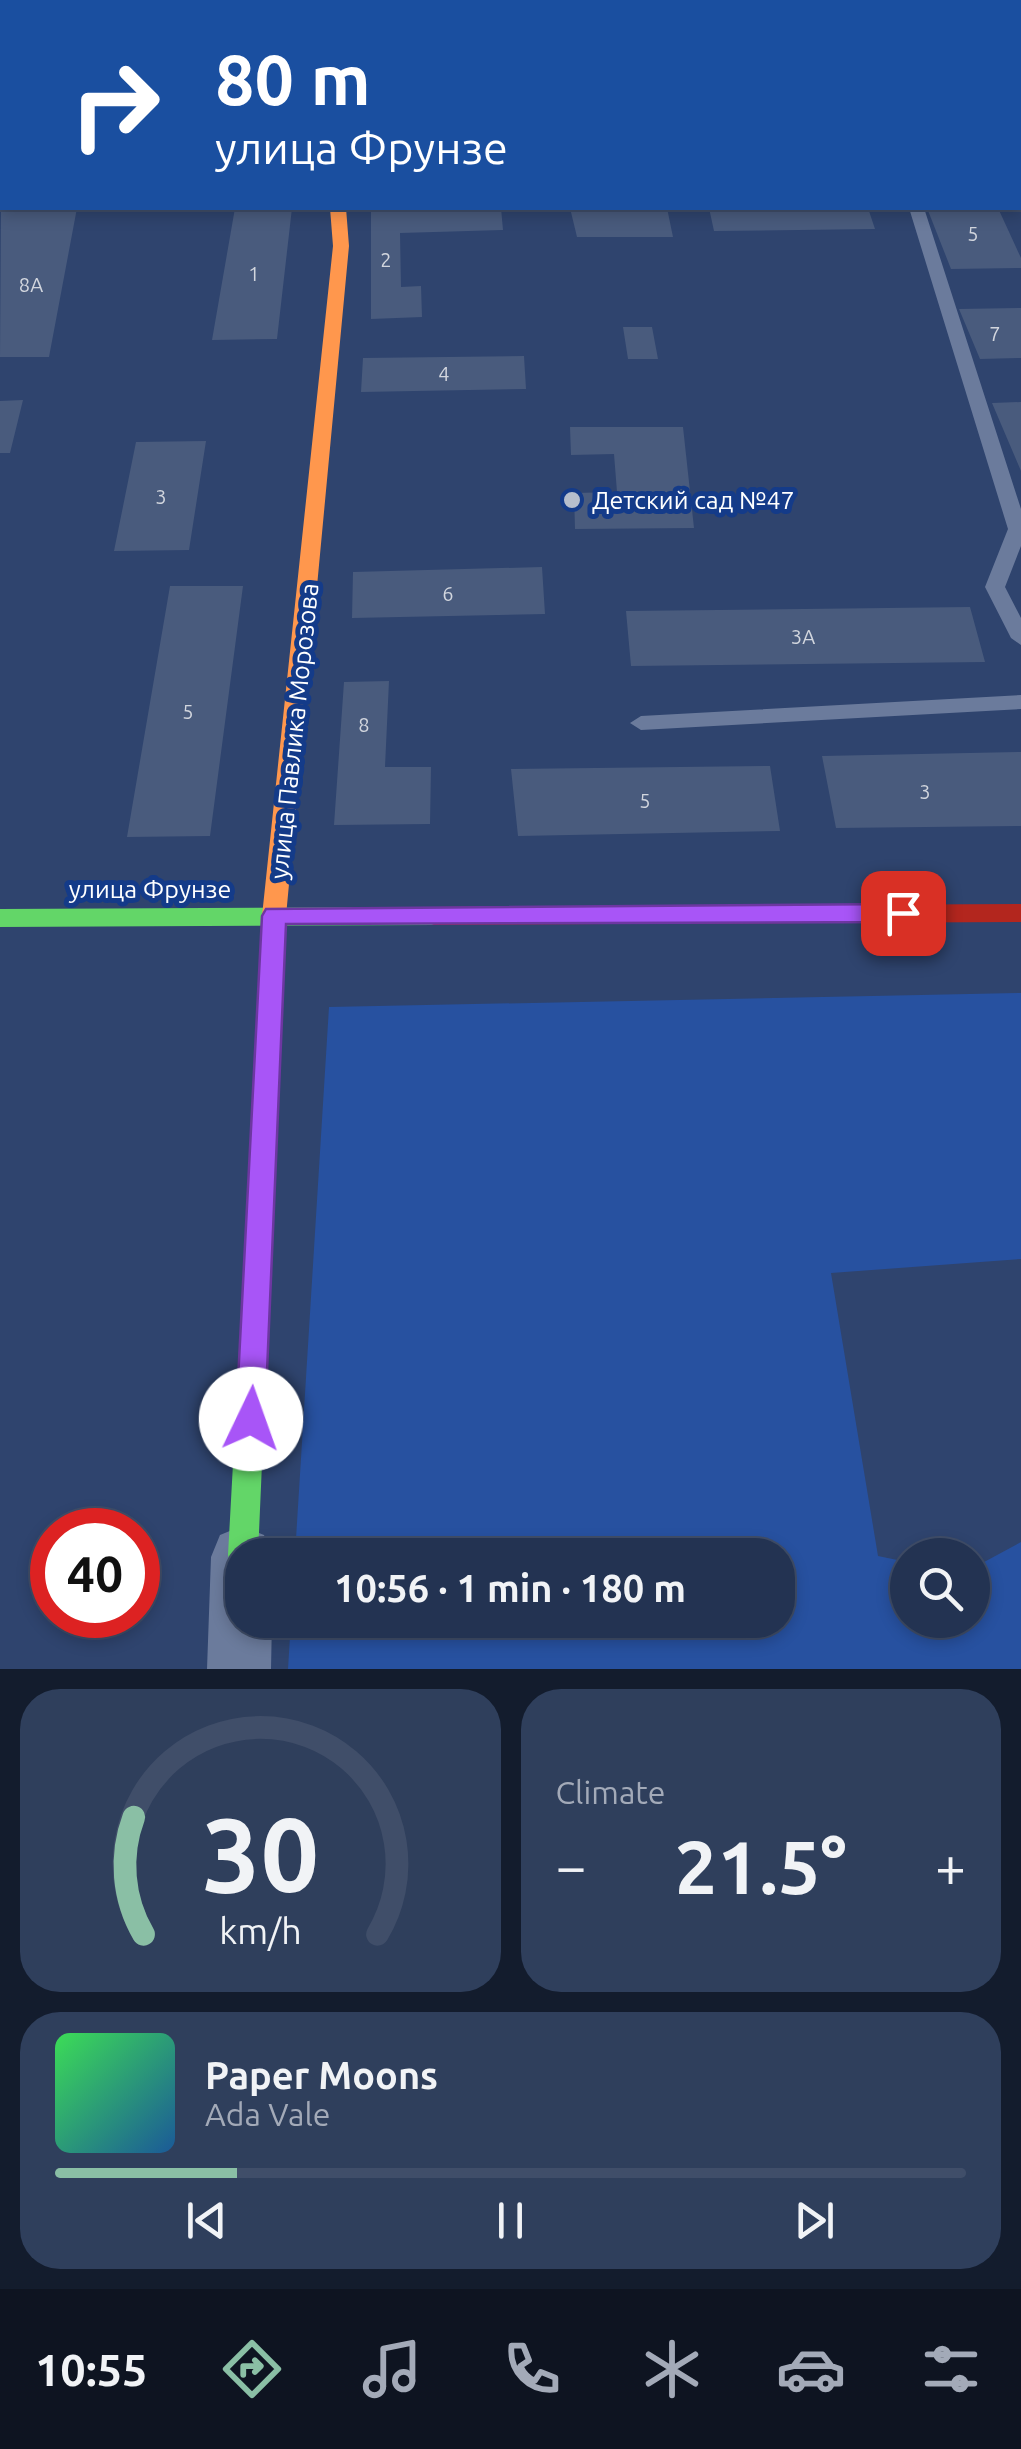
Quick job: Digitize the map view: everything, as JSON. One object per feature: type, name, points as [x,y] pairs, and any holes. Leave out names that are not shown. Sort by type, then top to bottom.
[{"type":"street","name":"улица Павлика Морозова","points":[[243,1538],[274,916],[341,246],[338,210]]},
{"type":"street","name":"улица Фрунзе","points":[[0,918],[1021,912]]},
{"type":"street","name":"улица Павлика Морозова","points":[[239,1669],[240,1638]]},
{"type":"lane","points":[[917,210],[1018,529],[995,587],[1021,638]]},
{"type":"lane","points":[[641,723],[1021,702]]},
{"type":"shaded area","points":[[1021,993],[1021,1259],[831,1273],[878,1556],[890,1558],[890,1638],[990,1638],[990,1559],[1021,1542],[1021,1669],[288,1669],[290,1638],[795,1638],[795,1538],[296,1538],[329,1007]]},
{"type":"building","points":[[1,210],[77,210],[49,357],[0,357]]},
{"type":"building","points":[[235,210],[292,210],[277,339],[212,340]]},
{"type":"building","points":[[371,210],[501,210],[503,230],[400,233],[401,287],[421,286],[422,317],[371,319]]},
{"type":"building","points":[[570,210],[667,210],[673,237],[577,237]]},
{"type":"building","points":[[709,210],[869,210],[875,229],[714,231]]},
{"type":"building","points":[[928,210],[999,210],[1021,258],[1021,268],[951,269]]},
{"type":"building","points":[[1021,308],[1021,358],[980,359],[959,309]]},
{"type":"building","points":[[623,327],[652,327],[658,359],[628,359]]},
{"type":"building","points":[[524,356],[526,389],[361,392],[363,358]]},
{"type":"building","points":[[23,400],[10,453],[0,453],[0,401]]},
{"type":"building","points":[[1021,402],[1021,471],[992,403]]},
{"type":"building","points":[[570,427],[683,427],[694,528],[575,529],[574,493],[617,492],[614,454],[571,455]]},
{"type":"building","points":[[206,441],[189,550],[114,551],[136,442]]},
{"type":"building","points":[[542,567],[545,614],[352,618],[353,572]]},
{"type":"building","points":[[170,586],[243,586],[210,836],[127,837]]},
{"type":"building","points":[[970,607],[985,662],[631,666],[626,611]]},
{"type":"building","points":[[389,681],[385,767],[431,767],[430,824],[334,825],[344,682]]},
{"type":"building","points":[[1021,752],[1021,826],[836,828],[822,756]]},
{"type":"building","points":[[770,766],[780,831],[518,836],[511,769]]},
{"type":"traffic: fast","points":[[0,918],[434,916]]},
{"type":"traffic: fast","points":[[244,1538],[270,1007]]},
{"type":"traffic: slow","points":[[270,1007],[274,916],[341,246],[338,210]]},
{"type":"traffic: jam","points":[[434,916],[1021,913]]},
{"type":"place","name":"Детский сад №47","points":[[572,500]]},
{"type":"route","points":[[251,1419],[274,916],[903,913]]}]
